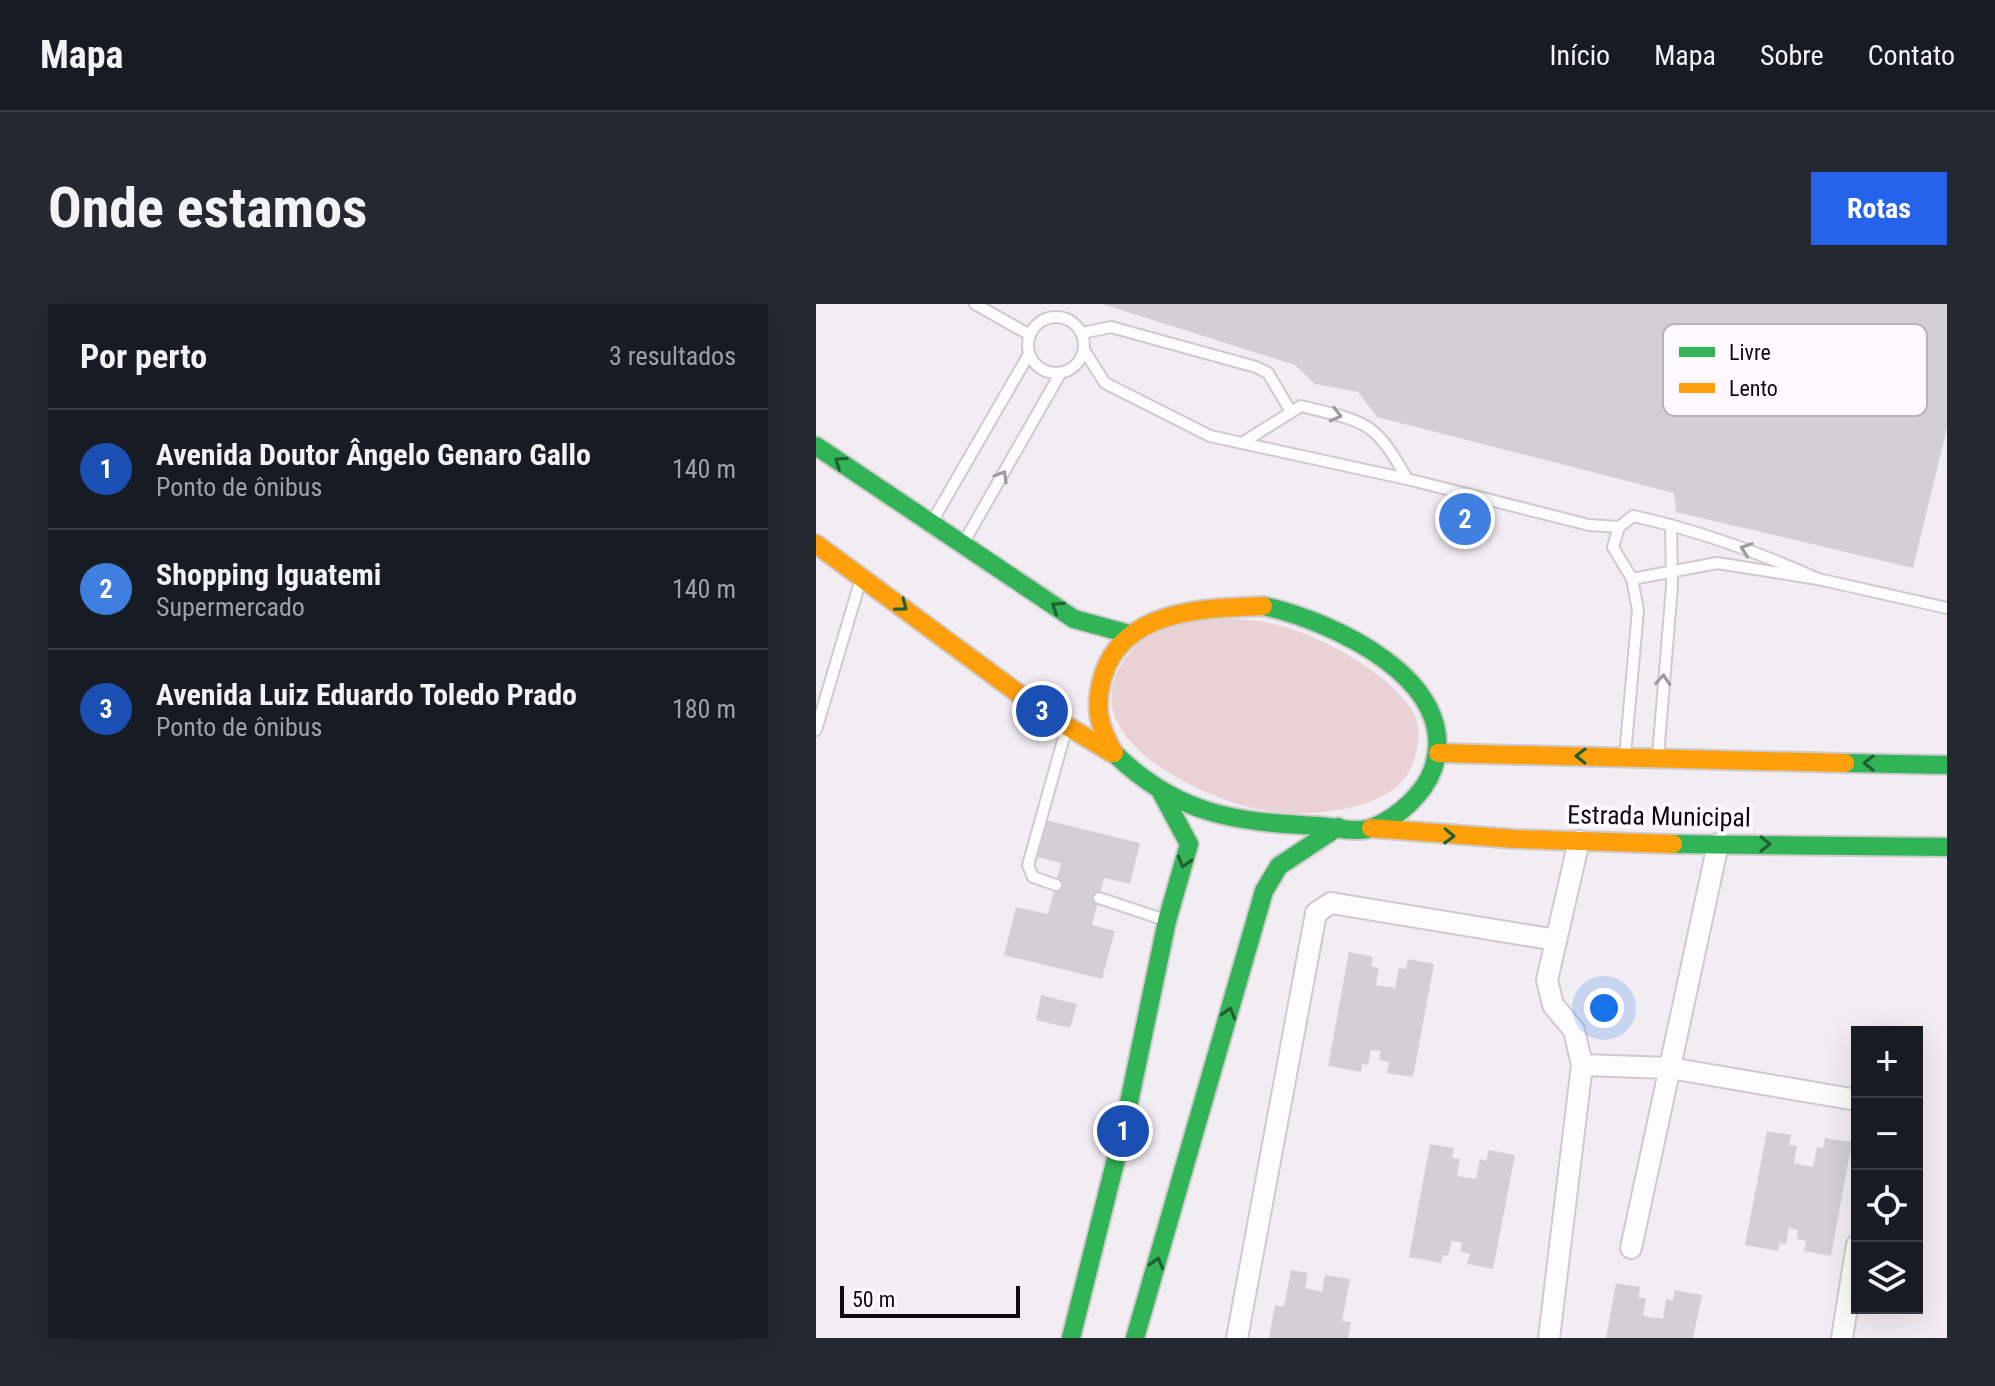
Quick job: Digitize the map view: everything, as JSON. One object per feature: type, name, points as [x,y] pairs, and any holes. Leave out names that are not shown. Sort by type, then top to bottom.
[{"type":"main road","points":[[816,446],[1074,619],[1129,634]]},
{"type":"main road","points":[[816,544],[1067,726],[1112,753],[1136,776],[1161,792],[1212,812],[1252,823],[1371,828],[1417,797],[1438,753],[1434,723],[1413,687],[1366,646],[1302,613],[1263,606],[1204,608],[1164,617],[1129,634],[1113,653],[1096,690],[1096,716],[1112,753]]},
{"type":"main road","points":[[1438,753],[1947,765]]},
{"type":"main road","points":[[1071,1338],[1123,1131],[1167,921],[1189,844],[1161,792]]},
{"type":"main road","points":[[1135,1338],[1264,891],[1279,866],[1338,827]]},
{"type":"main road","name":"Estrada Municipal","points":[[1371,828],[1433,835],[1579,841],[1947,847]]},
{"type":"street","points":[[1549,1338],[1582,1065],[1574,1030],[1553,1005],[1547,980],[1579,841]]},
{"type":"street","points":[[1631,1248],[1718,844]]},
{"type":"street","points":[[1237,1338],[1316,913],[1331,903],[1556,940]]},
{"type":"street","points":[[1582,1065],[1670,1068],[1851,1099]]},
{"type":"street","points":[[1842,1338],[1851,1282]]},
{"type":"lane","points":[[975,304],[1030,335]]},
{"type":"lane","points":[[931,523],[1029,354],[1030,335],[1035,327],[1051,318],[1069,320],[1082,333],[1084,350],[1105,383],[1210,436],[1407,479],[1589,525],[1619,527]]},
{"type":"lane","points":[[1082,333],[1111,327],[1256,367],[1268,373],[1291,412]]},
{"type":"lane","points":[[963,544],[1060,374],[1076,366],[1084,350]]},
{"type":"lane","points":[[1029,354],[1041,369],[1060,374]]},
{"type":"lane","points":[[1242,443],[1301,406],[1360,421],[1386,440],[1407,479]]},
{"type":"lane","points":[[1625,757],[1638,610],[1632,579],[1613,547],[1619,527],[1633,516],[1671,525],[1771,558],[1818,579]]},
{"type":"lane","points":[[1658,758],[1672,572],[1671,525]]},
{"type":"lane","points":[[1632,579],[1717,563],[1818,579],[1947,608]]},
{"type":"lane","points":[[816,730],[861,576]]},
{"type":"lane","points":[[1056,885],[1033,877],[1028,865],[1067,726]]},
{"type":"lane","points":[[1099,898],[1167,921]]},
{"type":"shaded area","points":[[1203,618],[1241,619],[1283,626],[1346,654],[1385,680],[1412,710],[1417,721],[1416,751],[1406,776],[1392,791],[1363,804],[1331,811],[1297,813],[1240,805],[1187,783],[1160,767],[1138,749],[1121,728],[1112,705],[1114,681],[1127,656],[1141,641]]},
{"type":"building","points":[[1102,304],[1947,304],[1947,428],[1913,568],[1676,512],[1674,493],[1377,417],[1358,392],[1315,384],[1295,365]]},
{"type":"building","points":[[1046,820],[1140,843],[1130,884],[1104,878],[1092,925],[1115,931],[1102,979],[1004,955],[1016,907],[1048,914],[1061,863],[1036,857]]},
{"type":"building","points":[[1349,952],[1373,957],[1371,966],[1379,968],[1376,985],[1395,988],[1399,968],[1406,969],[1408,959],[1434,964],[1413,1077],[1387,1073],[1389,1062],[1379,1060],[1381,1051],[1371,1050],[1368,1065],[1362,1064],[1361,1072],[1328,1066]]},
{"type":"building","points":[[1041,995],[1077,1004],[1070,1028],[1036,1020]]},
{"type":"building","points":[[1767,1131],[1791,1135],[1789,1145],[1797,1146],[1794,1163],[1813,1167],[1817,1147],[1823,1148],[1825,1138],[1851,1142],[1831,1256],[1804,1251],[1806,1241],[1797,1239],[1798,1230],[1789,1228],[1786,1244],[1780,1243],[1778,1251],[1745,1245]]},
{"type":"building","points":[[1430,1144],[1454,1148],[1452,1158],[1460,1159],[1457,1176],[1476,1179],[1480,1159],[1486,1161],[1489,1150],[1515,1155],[1493,1269],[1467,1264],[1470,1254],[1460,1252],[1462,1243],[1452,1241],[1448,1256],[1443,1255],[1441,1263],[1409,1257]]},
{"type":"building","points":[[1291,1270],[1308,1273],[1305,1288],[1322,1292],[1325,1275],[1350,1279],[1342,1321],[1351,1322],[1348,1338],[1269,1338],[1275,1305],[1284,1307]]},
{"type":"building","points":[[1616,1283],[1640,1287],[1639,1297],[1646,1299],[1643,1316],[1663,1319],[1666,1299],[1673,1300],[1675,1290],[1702,1295],[1693,1338],[1606,1338]]},
{"type":"traffic: fast","points":[[816,446],[1074,619],[1129,634]]},
{"type":"traffic: fast","points":[[1114,753],[1137,774],[1184,802],[1260,822],[1361,830],[1383,823],[1409,804],[1433,769],[1437,737],[1429,708],[1410,682],[1384,659],[1354,640],[1291,613],[1263,606]]},
{"type":"traffic: fast","points":[[1845,763],[1947,765]]},
{"type":"traffic: fast","points":[[1071,1338],[1123,1131],[1167,921],[1189,844],[1161,792]]},
{"type":"traffic: fast","points":[[1135,1338],[1264,891],[1279,866],[1338,827]]},
{"type":"traffic: fast","points":[[1673,844],[1947,847]]},
{"type":"traffic: slow","points":[[816,544],[1042,711],[1112,753]]},
{"type":"traffic: slow","points":[[1114,753],[1101,725],[1099,697],[1103,676],[1113,654],[1128,637],[1147,625],[1193,611],[1263,606]]},
{"type":"traffic: slow","points":[[1438,753],[1845,763]]},
{"type":"traffic: slow","points":[[1371,828],[1515,839],[1673,844]]},
{"type":"place","name":"Shopping Iguatemi","points":[[1465,519]]},
{"type":"place","name":"Avenida Luiz Eduardo Toledo Prado","points":[[1042,711]]},
{"type":"place","name":"Avenida Doutor Ângelo Genaro Gallo","points":[[1123,1131]]}]
